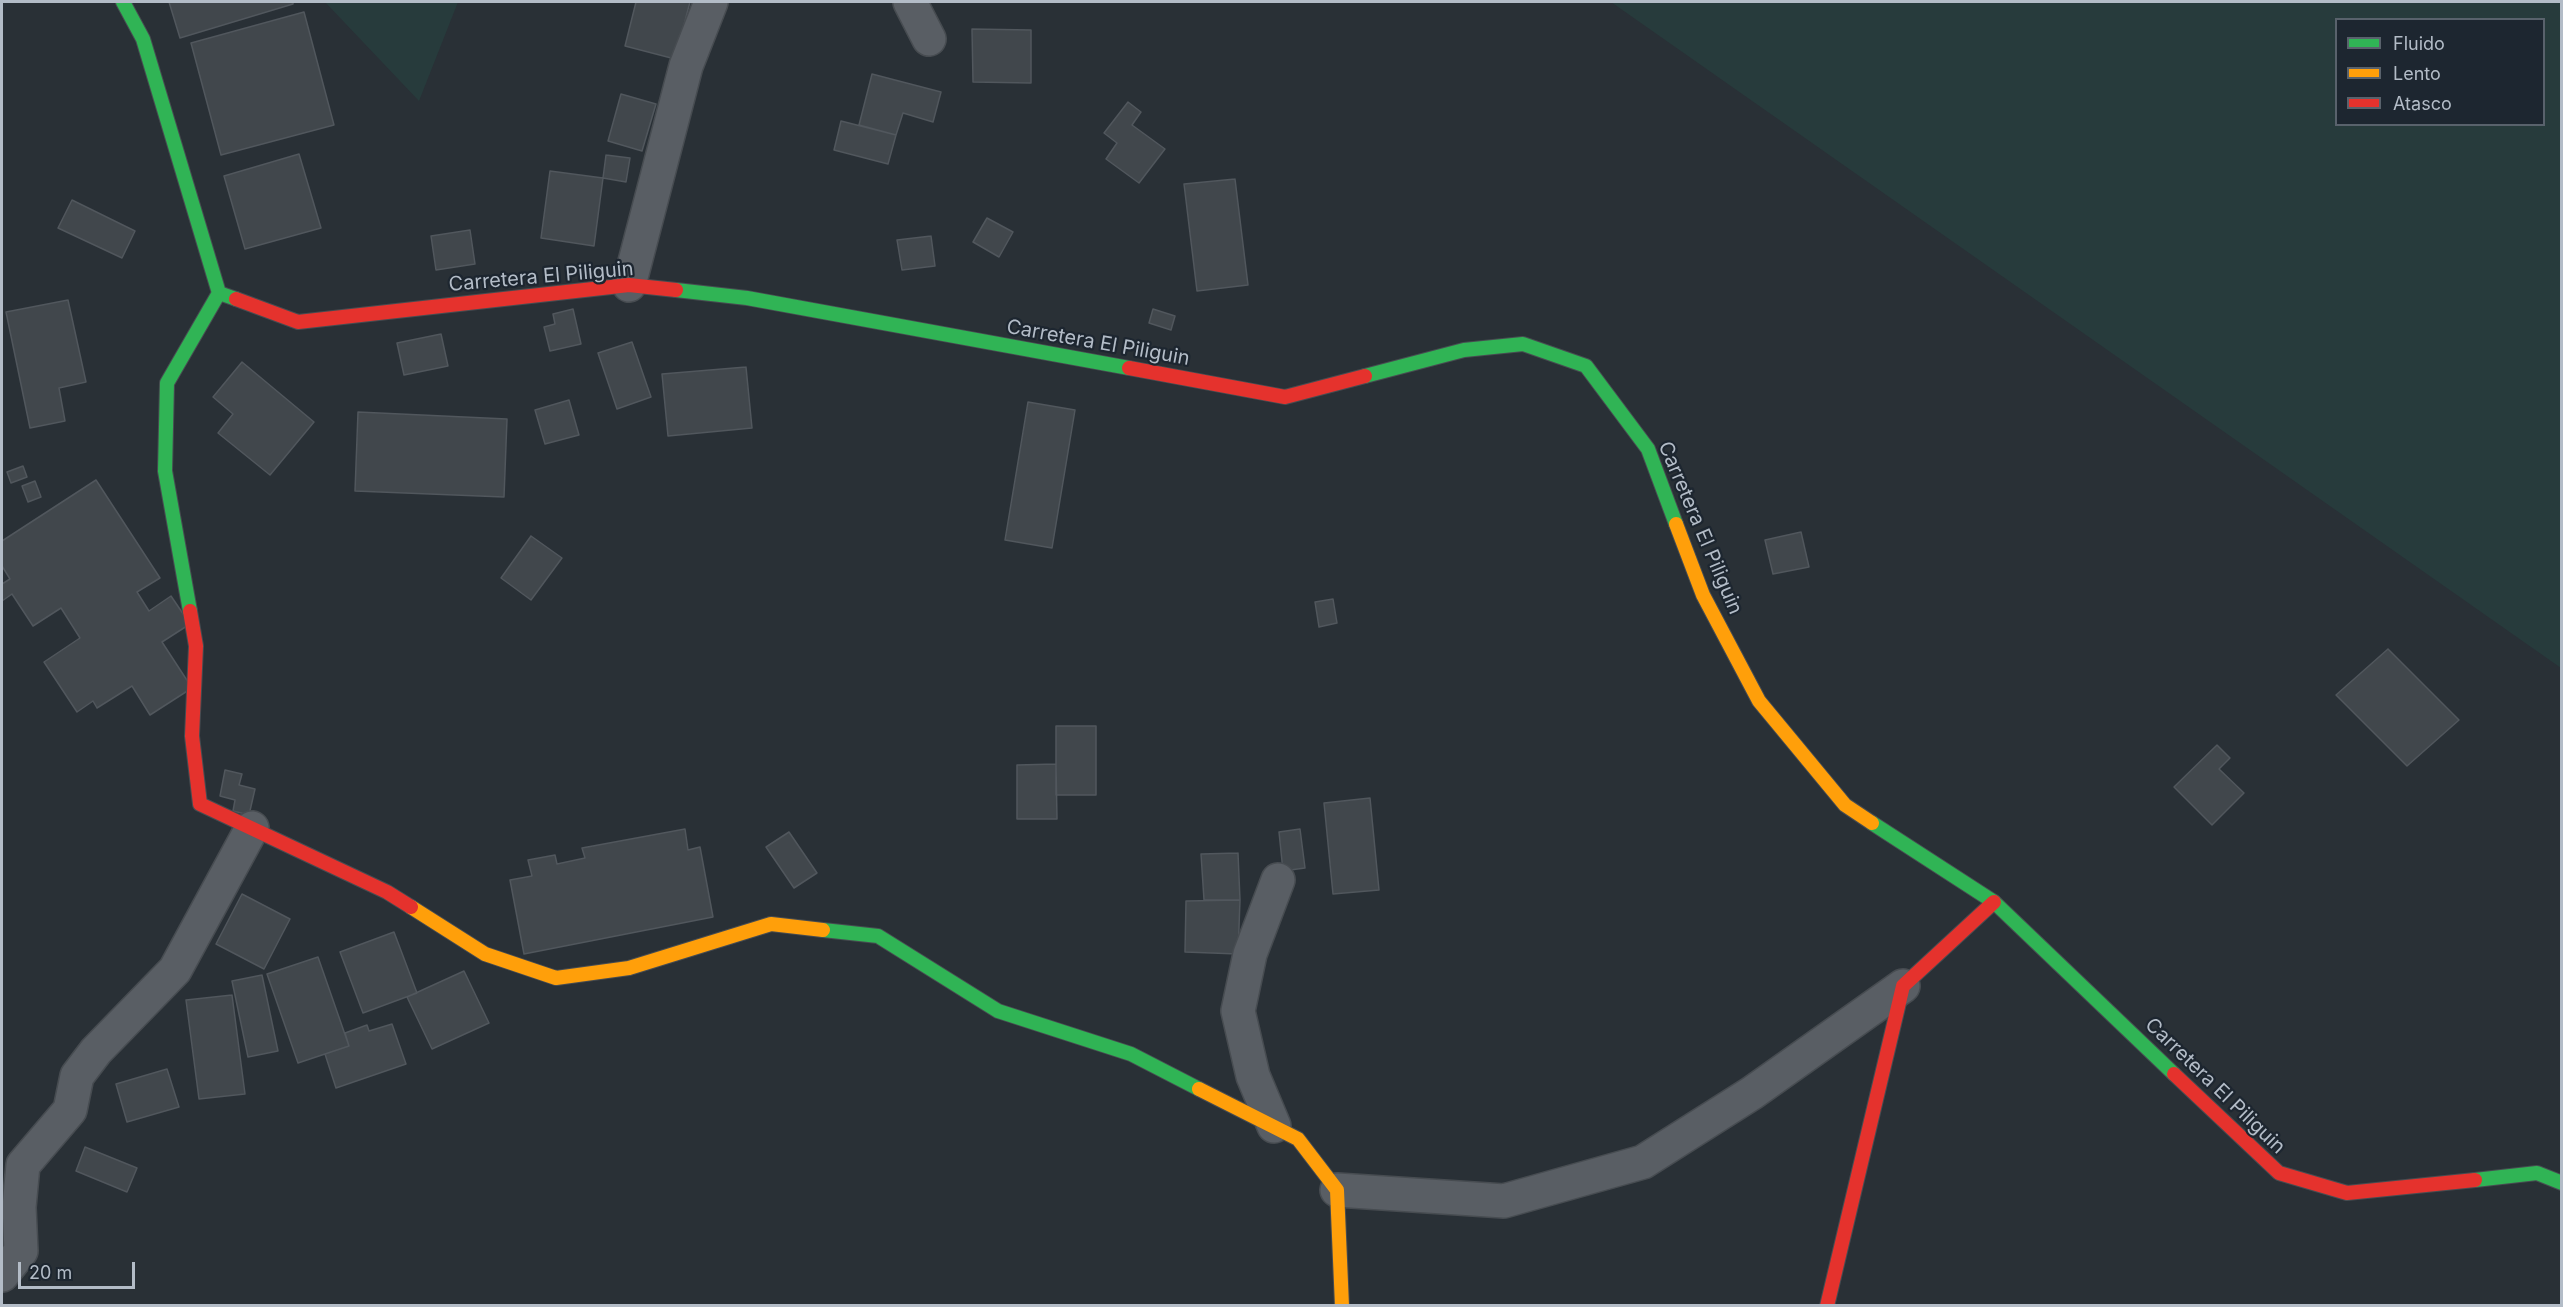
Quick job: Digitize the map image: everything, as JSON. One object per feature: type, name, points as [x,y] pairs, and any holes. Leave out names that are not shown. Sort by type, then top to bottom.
[{"type":"street","points":[[123,2],[143,39],[219,293],[167,383],[165,471],[196,646],[192,736],[200,804],[387,892],[485,954],[556,978],[629,968],[771,924],[878,936],[998,1011],[1131,1054],[1298,1138],[1337,1190],[1342,1305]]},
{"type":"street","points":[[630,285],[686,66],[711,2]]},
{"type":"street","points":[[910,2],[929,39]]},
{"type":"street","name":"Carretera El Piliguin","points":[[219,293],[298,322],[630,285],[747,298],[1285,397],[1464,350],[1523,344],[1586,366],[1648,449],[1703,595],[1759,701],[1845,805],[1994,902],[2279,1173],[2347,1193],[2537,1173],[2562,1183]]},
{"type":"street","points":[[2,1275],[21,1251],[19,1207],[23,1165],[69,1110],[77,1076],[96,1051],[175,970],[252,828]]},
{"type":"street","points":[[1274,1126],[1253,1076],[1238,1011],[1250,954],[1278,880]]},
{"type":"street","points":[[1337,1190],[1504,1201],[1643,1162],[1752,1093],[1903,986],[1994,902]]},
{"type":"street","points":[[1827,1305],[1903,986]]},
{"type":"green space","points":[[325,2],[458,2],[419,101]]},
{"type":"green space","points":[[1611,2],[2561,2],[2561,668]]},
{"type":"building","points":[[169,2],[293,2],[293,4],[180,38]]},
{"type":"building","points":[[636,2],[690,2],[675,59],[625,46]]},
{"type":"building","points":[[304,12],[334,125],[221,155],[191,43]]},
{"type":"building","points":[[972,29],[1031,30],[1031,83],[973,82]]},
{"type":"building","points":[[872,74],[941,92],[933,122],[903,113],[896,135],[859,125]]},
{"type":"building","points":[[621,94],[656,104],[642,151],[608,141]]},
{"type":"building","points":[[1128,102],[1141,112],[1132,125],[1165,149],[1139,183],[1106,159],[1117,143],[1104,133]]},
{"type":"building","points":[[841,121],[896,135],[888,164],[834,150]]},
{"type":"building","points":[[299,154],[321,228],[245,249],[224,176]]},
{"type":"building","points":[[606,155],[630,158],[626,182],[603,178]]},
{"type":"building","points":[[550,171],[603,178],[594,246],[541,238]]},
{"type":"building","points":[[1235,179],[1248,285],[1197,291],[1184,184]]},
{"type":"building","points":[[72,200],[135,231],[122,258],[58,228]]},
{"type":"building","points":[[987,218],[1013,232],[999,257],[973,242]]},
{"type":"building","points":[[470,230],[475,264],[436,270],[431,236]]},
{"type":"building","points":[[931,236],[935,266],[902,270],[897,240]]},
{"type":"building","points":[[68,300],[86,382],[59,388],[65,421],[30,428],[6,312]]},
{"type":"building","points":[[573,309],[581,344],[550,351],[544,327],[555,324],[553,314]]},
{"type":"building","points":[[1153,309],[1175,316],[1171,330],[1149,323]]},
{"type":"building","points":[[441,334],[448,366],[404,375],[397,343]]},
{"type":"building","points":[[632,342],[651,397],[617,409],[598,353]]},
{"type":"building","points":[[242,362],[314,422],[270,475],[218,433],[233,414],[213,397]]},
{"type":"building","points":[[746,367],[752,428],[668,436],[662,374]]},
{"type":"building","points":[[569,400],[579,435],[545,444],[535,410]]},
{"type":"building","points":[[1028,402],[1075,410],[1052,548],[1005,540]]},
{"type":"building","points":[[358,412],[507,419],[504,497],[355,491]]},
{"type":"building","points":[[23,466],[27,477],[11,483],[7,472]]},
{"type":"building","points":[[96,480],[160,578],[137,592],[149,611],[171,596],[190,624],[162,642],[192,688],[150,715],[132,686],[97,708],[93,701],[77,712],[44,662],[80,638],[61,608],[33,626],[12,594],[2,601],[2,584],[10,579],[2,566],[2,541]]},
{"type":"building","points":[[35,481],[41,497],[28,502],[22,486]]},
{"type":"building","points":[[1801,532],[1809,567],[1773,574],[1765,540]]},
{"type":"building","points":[[531,536],[562,558],[531,600],[501,578]]},
{"type":"building","points":[[1333,599],[1337,623],[1319,627],[1315,602]]},
{"type":"building","points":[[2388,649],[2459,720],[2407,766],[2336,695]]},
{"type":"building","points":[[1056,726],[1096,726],[1096,795],[1056,795]]},
{"type":"building","points":[[2217,745],[2230,758],[2219,769],[2244,793],[2212,825],[2174,787]]},
{"type":"building","points":[[1056,764],[1057,819],[1017,819],[1017,765]]},
{"type":"building","points":[[225,770],[242,774],[239,785],[255,789],[249,815],[233,811],[235,800],[220,796]]},
{"type":"building","points":[[1370,798],[1379,890],[1333,894],[1324,803]]},
{"type":"building","points":[[685,829],[688,850],[700,847],[713,917],[524,954],[510,880],[532,876],[528,860],[555,855],[557,864],[585,858],[582,848]]},
{"type":"building","points":[[1300,829],[1305,868],[1283,871],[1279,832]]},
{"type":"building","points":[[789,832],[817,873],[794,888],[766,847]]},
{"type":"building","points":[[1238,853],[1240,900],[1204,900],[1201,854]]},
{"type":"building","points":[[242,894],[290,919],[264,969],[216,944]]},
{"type":"building","points":[[1240,900],[1238,954],[1185,952],[1186,901]]},
{"type":"building","points":[[394,932],[417,993],[363,1013],[340,952]]},
{"type":"building","points":[[318,957],[349,1046],[298,1063],[267,974]]},
{"type":"building","points":[[464,971],[489,1023],[432,1049],[407,997]]},
{"type":"building","points":[[262,975],[278,1051],[248,1057],[232,981]]},
{"type":"building","points":[[232,995],[245,1094],[199,1099],[186,1000]]},
{"type":"building","points":[[392,1024],[406,1064],[336,1088],[325,1054],[349,1046],[345,1033],[367,1025],[369,1031]]},
{"type":"building","points":[[167,1069],[179,1107],[127,1122],[116,1084]]},
{"type":"building","points":[[85,1147],[137,1168],[127,1192],[76,1171]]},
{"type":"traffic: fast","points":[[123,2],[143,39],[219,293],[236,299]]},
{"type":"traffic: fast","points":[[676,290],[747,298],[1129,368]]},
{"type":"traffic: fast","points":[[190,611],[165,471],[167,383],[219,293]]},
{"type":"traffic: fast","points":[[1365,376],[1464,350],[1523,344],[1586,366],[1648,449],[1676,524]]},
{"type":"traffic: fast","points":[[1872,823],[1994,902],[2174,1074]]},
{"type":"traffic: fast","points":[[823,930],[878,936],[998,1011],[1131,1054],[1199,1089]]},
{"type":"traffic: fast","points":[[2475,1180],[2537,1173],[2562,1183]]},
{"type":"traffic: slow","points":[[1676,524],[1703,595],[1759,701],[1845,805],[1872,823]]},
{"type":"traffic: slow","points":[[411,907],[485,954],[556,978],[629,968],[771,924],[823,930]]},
{"type":"traffic: slow","points":[[1199,1089],[1298,1139],[1337,1190],[1342,1306]]},
{"type":"traffic: jam","points":[[236,299],[298,322],[629,285],[676,290]]},
{"type":"traffic: jam","points":[[1129,368],[1285,397],[1365,376]]},
{"type":"traffic: jam","points":[[190,611],[196,646],[192,736],[200,804],[387,892],[411,907]]},
{"type":"traffic: jam","points":[[1827,1306],[1903,986],[1994,902]]},
{"type":"traffic: jam","points":[[2174,1074],[2279,1173],[2347,1193],[2475,1180]]}]
